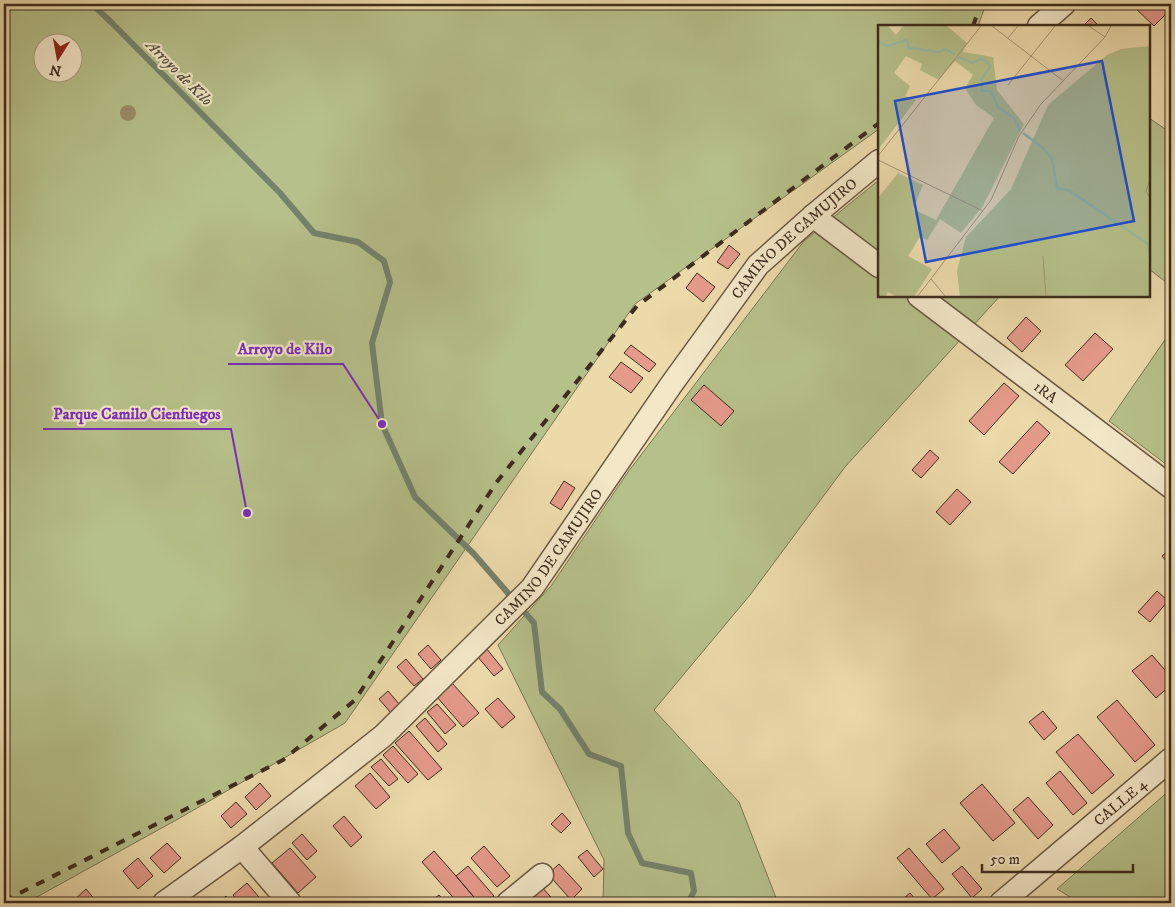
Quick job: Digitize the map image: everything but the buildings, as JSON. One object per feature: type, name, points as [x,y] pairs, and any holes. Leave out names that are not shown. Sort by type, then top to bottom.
[{"type":"street","points":[[1041,25],[1064,4]]},
{"type":"street","name":"CAMINO DE CAMUJIRO","points":[[164,903],[242,847],[383,736],[532,588],[671,384],[758,265],[878,162]]},
{"type":"street","points":[[813,216],[878,265]]},
{"type":"street","name":"1RA","points":[[922,298],[1171,487]]},
{"type":"street","name":"CALLE 4","points":[[1001,903],[1171,759]]},
{"type":"street","points":[[242,847],[290,903]]},
{"type":"street","points":[[508,903],[542,875]]},
{"type":"green space","points":[[4,4],[986,4],[978,25],[878,25],[878,130],[635,304],[345,723],[178,819],[26,903],[4,903]]},
{"type":"green space","points":[[1150,119],[1171,133],[1171,286],[1150,270]]},
{"type":"green space","points":[[878,181],[878,298],[998,298],[845,467],[750,595],[654,710],[739,802],[778,903],[603,903],[604,860],[498,645],[551,586],[628,472],[804,241]]},
{"type":"green space","points":[[1171,331],[1171,468],[1109,421]]},
{"type":"green space","points":[[1171,789],[1171,903],[1080,903],[1057,889]]},
{"type":"waterway","name":"Arroyo de Kilo","points":[[92,4],[280,193],[314,233],[358,242],[384,261],[390,282],[372,343],[382,424],[415,497],[474,554],[534,623],[542,692],[560,709],[589,754],[621,766],[628,833],[642,863],[691,873],[694,891],[688,903]]},
{"type":"railway","points":[[973,25],[981,4]]},
{"type":"railway","points":[[4,901],[283,760],[355,700],[496,483],[637,306],[878,124]]},
{"type":"place","name":"Arroyo de Kilo","points":[[382,424]]},
{"type":"place","name":"Parque Camilo Cienfuegos","points":[[247,513]]}]
